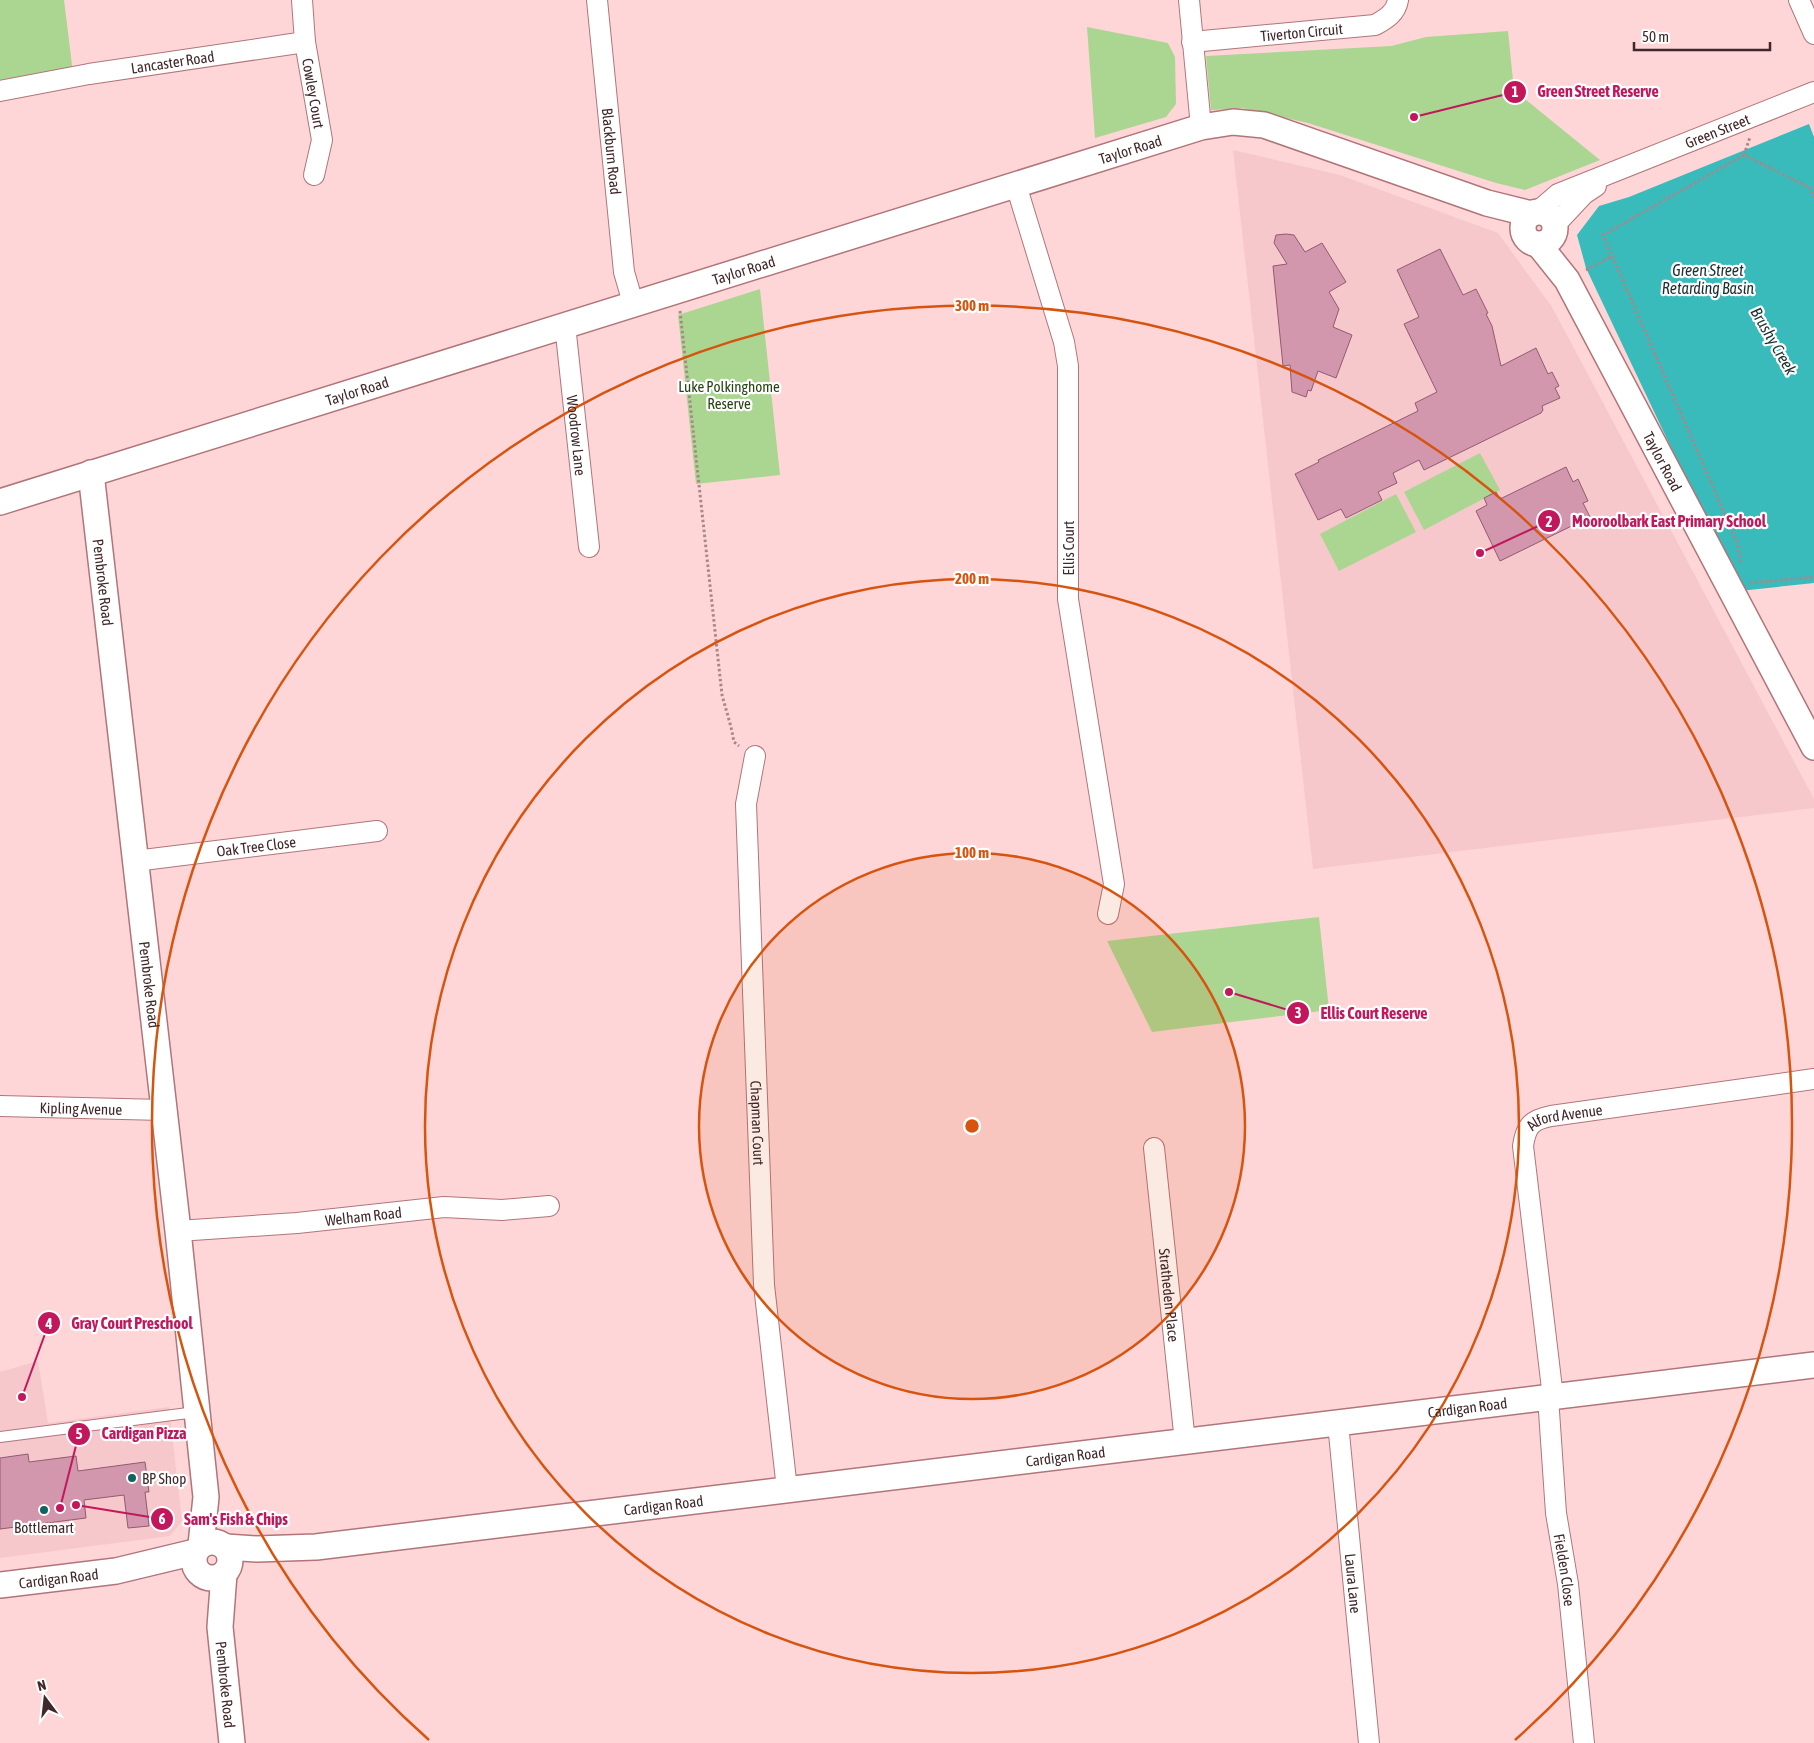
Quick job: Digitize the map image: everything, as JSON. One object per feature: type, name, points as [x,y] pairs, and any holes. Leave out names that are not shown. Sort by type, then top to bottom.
[{"type":"street","points":[[302,0],[305,42]]},
{"type":"street","name":"Blackburn Road","points":[[597,0],[624,272],[633,303]]},
{"type":"street","points":[[1189,0],[1201,128]]},
{"type":"street","name":"Tiverton Circuit","points":[[1192,42],[1375,25],[1387,19],[1397,8],[1398,0]]},
{"type":"street","points":[[1799,0],[1814,34]]},
{"type":"street","name":"Lancaster Road","points":[[0,91],[88,74],[305,42]]},
{"type":"street","name":"Cowley Court","points":[[305,42],[322,140],[314,175]]},
{"type":"street","name":"Green Street","points":[[1540,226],[1558,194],[1814,92]]},
{"type":"street","name":"Taylor Road","points":[[0,502],[633,303],[1201,128],[1233,122],[1264,125],[1487,203],[1540,226],[1575,276],[1814,748]]},
{"type":"street","name":"Ellis Court","points":[[1016,186],[1064,342],[1068,366],[1068,600],[1114,884],[1108,914]]},
{"type":"street","name":"Woodrow Lane","points":[[565,325],[588,547]]},
{"type":"street","name":"Pembroke Road","points":[[92,473],[178,1231],[232,1743]]},
{"type":"street","name":"Chapman Court","points":[[755,756],[746,804],[764,1285],[787,1489]]},
{"type":"street","name":"Oak Tree Close","points":[[136,861],[378,831]]},
{"type":"street","name":"Alford Avenue","points":[[1550,1397],[1523,1146],[1529,1126],[1539,1119],[1551,1116],[1814,1079]]},
{"type":"street","name":"Kipling Avenue","points":[[0,1106],[163,1110]]},
{"type":"street","name":"Stratheden Place","points":[[1154,1148],[1185,1442]]},
{"type":"street","name":"Welham Road","points":[[178,1231],[297,1224],[444,1207],[502,1210],[549,1206]]},
{"type":"street","name":"Cardigan Road","points":[[0,1586],[212,1559],[264,1559],[316,1547],[1814,1365]]},
{"type":"street","name":"Fielden Close","points":[[1550,1397],[1556,1513],[1568,1584],[1584,1743]]},
{"type":"street","name":"Laura Lane","points":[[1338,1423],[1369,1743]]},
{"type":"lane","points":[[0,1438],[196,1412]]},
{"type":"path","points":[[1742,567],[1737,542],[1603,235],[1744,155],[1810,188],[1814,197]]},
{"type":"path","points":[[1575,276],[1612,256]]},
{"type":"path","points":[[679,308],[722,695],[732,727],[734,742],[755,756]]},
{"type":"path","points":[[1746,584],[1814,577]]},
{"type":"shaded area","points":[[1233,150],[1340,175],[1498,233],[1552,307],[1814,799],[1814,808],[1313,869]]},
{"type":"shaded area","points":[[38,1361],[48,1423],[169,1407],[182,1521],[170,1536],[0,1558],[0,1372]]},
{"type":"green space","points":[[0,0],[64,0],[73,73],[0,87]]},
{"type":"green space","points":[[1087,27],[1168,43],[1175,57],[1176,104],[1166,117],[1095,138]]},
{"type":"green space","points":[[1508,31],[1514,90],[1600,160],[1525,190],[1496,183],[1308,123],[1242,108],[1211,110],[1206,56],[1391,46],[1426,37]]},
{"type":"green space","name":"Luke Polkinghome Reserve","points":[[760,289],[780,475],[696,484],[678,315]]},
{"type":"green space","points":[[1480,453],[1500,490],[1424,530],[1404,492]]},
{"type":"green space","points":[[1396,494],[1416,532],[1339,571],[1320,534]]},
{"type":"green space","points":[[1319,917],[1329,1010],[1152,1032],[1107,941]]},
{"type":"water","name":"Green Street Retarding Basin","points":[[1809,124],[1814,137],[1814,583],[1739,591],[1586,268],[1577,235],[1599,206],[1629,197]]},
{"type":"building","points":[[1276,235],[1294,235],[1305,252],[1322,243],[1346,282],[1329,292],[1339,309],[1333,327],[1352,335],[1336,378],[1318,371],[1311,391],[1308,390],[1306,397],[1292,392],[1290,365],[1283,366],[1273,266],[1287,264],[1274,243]]},
{"type":"building","points":[[1440,249],[1463,295],[1476,289],[1488,313],[1486,314],[1492,326],[1501,366],[1536,348],[1548,374],[1552,372],[1559,386],[1555,388],[1560,398],[1542,406],[1543,410],[1541,413],[1424,470],[1419,460],[1393,473],[1397,483],[1378,492],[1382,500],[1346,518],[1341,509],[1318,520],[1295,474],[1319,462],[1318,460],[1418,411],[1415,403],[1437,392],[1404,324],[1419,317],[1397,270]]},
{"type":"building","points":[[1566,467],[1573,482],[1578,479],[1588,501],[1583,503],[1590,517],[1500,561],[1476,511],[1487,505],[1484,498],[1496,492],[1500,499]]},
{"type":"building","points":[[28,1454],[29,1462],[76,1456],[78,1471],[145,1462],[149,1492],[145,1492],[149,1526],[128,1528],[124,1495],[84,1500],[86,1518],[0,1529],[0,1458]]},
{"type":"place","name":"Green Street Reserve","points":[[1414,117]]},
{"type":"place","name":"Mooroolbark East Primary School","points":[[1480,553]]},
{"type":"place","name":"Ellis Court Reserve","points":[[1229,992]]},
{"type":"place","name":"Gray Court Preschool","points":[[22,1397]]},
{"type":"place","name":"BP Shop","points":[[132,1478]]},
{"type":"place","name":"Sam's Fish & Chips","points":[[76,1505]]},
{"type":"place","name":"Cardigan Pizza","points":[[60,1508]]},
{"type":"place","name":"Bottlemart","points":[[44,1510]]},
{"type":"water label","name":"Brushy Creek","points":[[1774,341]]}]
